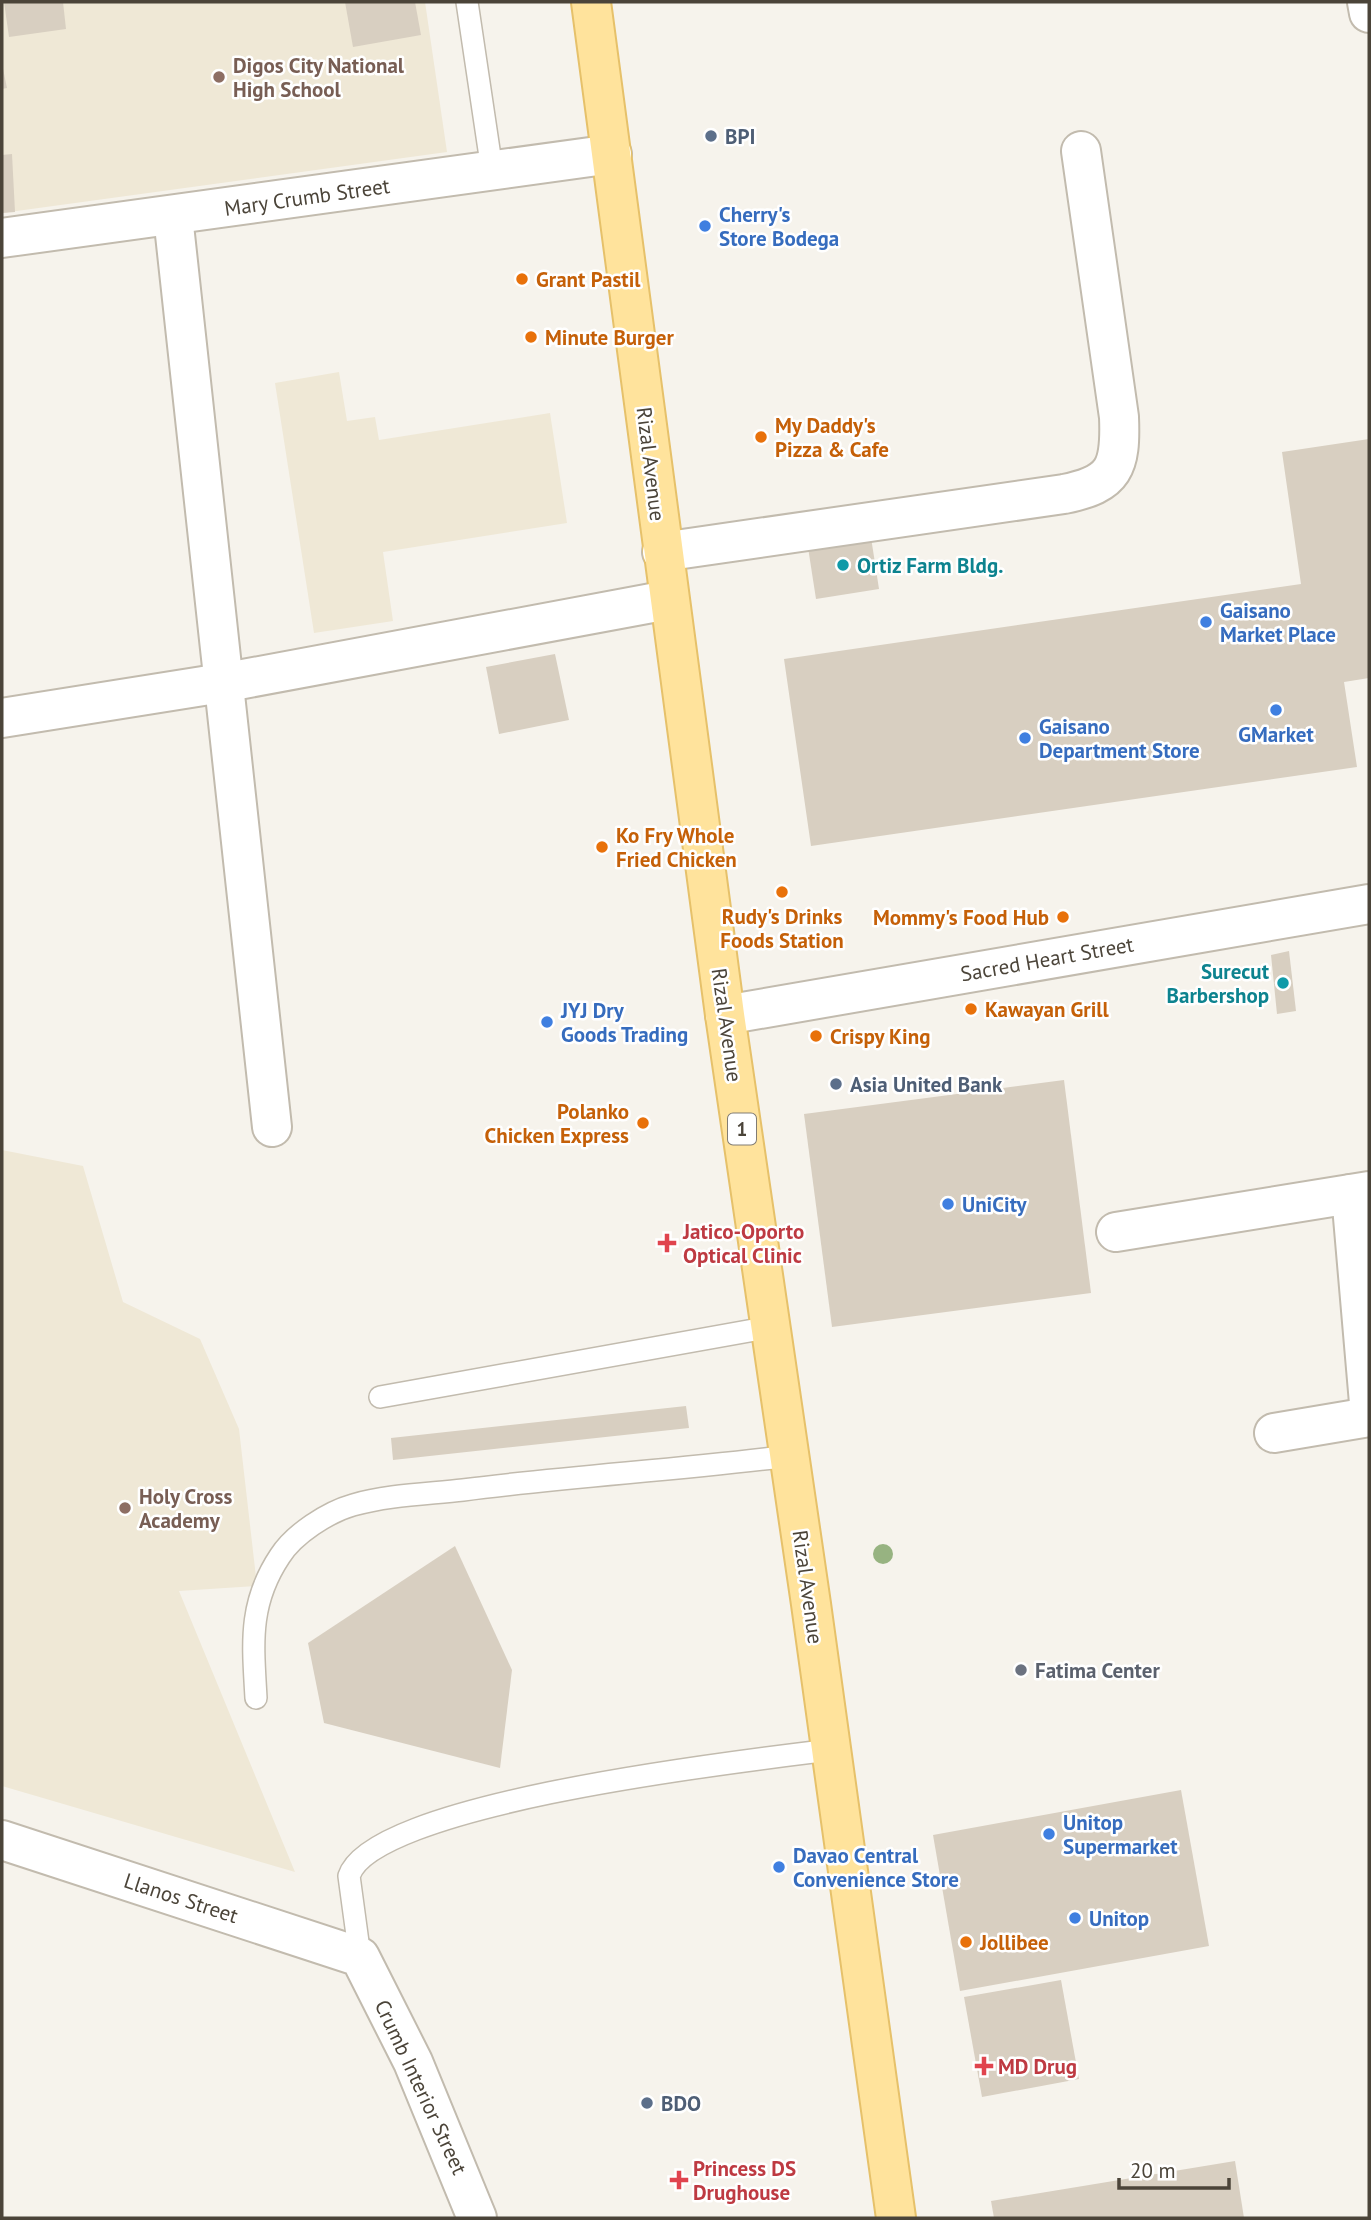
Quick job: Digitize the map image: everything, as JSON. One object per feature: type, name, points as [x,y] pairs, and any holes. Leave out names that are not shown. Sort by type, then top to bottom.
[{"type":"main road","name":"Rizal Avenue","points":[[568,2],[596,40]]},
{"type":"main road","name":"Rizal Avenue","points":[[591,2],[725,1015],[896,2218]]},
{"type":"street","points":[[1367,2],[1369,13]]},
{"type":"street","points":[[662,552],[1064,494],[1085,490],[1103,481],[1115,469],[1120,454],[1119,417],[1081,151]]},
{"type":"street","name":"Mary Crumb Street","points":[[2,238],[612,154]]},
{"type":"street","points":[[173,215],[272,1126]]},
{"type":"street","points":[[2,718],[222,683],[668,600]]},
{"type":"street","name":"Sacred Heart Street","points":[[725,1015],[1369,904]]},
{"type":"street","points":[[1116,1232],[1360,1193],[1369,1403]]},
{"type":"street","points":[[1274,1433],[1369,1417]]},
{"type":"street","name":"Llanos Street","points":[[2,1840],[360,1957]]},
{"type":"street","name":"Crumb Interior Street","points":[[360,1957],[413,2062],[477,2218]]},
{"type":"lane","points":[[467,2],[492,170]]},
{"type":"lane","points":[[380,1397],[771,1327]]},
{"type":"lane","points":[[256,1698],[252,1630],[259,1595],[281,1553],[315,1523],[352,1505],[528,1481],[688,1469],[789,1456]]},
{"type":"lane","points":[[360,1957],[349,1875],[366,1854],[398,1835],[488,1806],[577,1788],[830,1750]]},
{"type":"shaded area","name":"Digos City National High School","points":[[2,2],[425,2],[447,152],[2,213]]},
{"type":"shaded area","points":[[339,372],[347,421],[375,417],[379,440],[550,413],[567,523],[383,552],[393,621],[314,633],[275,383]]},
{"type":"shaded area","name":"Holy Cross Academy","points":[[2,1150],[83,1166],[123,1302],[200,1339],[239,1429],[257,1586],[179,1591],[295,1872],[2,1786]]},
{"type":"building","points":[[4,2],[63,2],[66,29],[9,37]]},
{"type":"building","points":[[345,2],[415,2],[421,35],[353,47]]},
{"type":"building","points":[[2,64],[7,88],[2,89]]},
{"type":"building","points":[[12,154],[15,212],[2,213],[2,155]]},
{"type":"building","name":"Gaisano Market Place","points":[[1369,439],[1369,678],[1344,682],[1357,767],[811,846],[784,659],[1301,584],[1282,452]]},
{"type":"building","name":"Ortiz Farm Bldg.","points":[[870,531],[879,589],[816,599],[807,541]]},
{"type":"building","points":[[555,654],[569,720],[499,734],[486,667]]},
{"type":"building","name":"Surecut Barbershop","points":[[1289,951],[1296,1011],[1277,1014],[1271,955]]},
{"type":"building","name":"UniCity","points":[[1064,1080],[1091,1293],[832,1327],[804,1114]]},
{"type":"building","points":[[686,1406],[689,1428],[393,1460],[391,1438]]},
{"type":"building","points":[[455,1546],[512,1670],[500,1768],[324,1723],[308,1643]]},
{"type":"building","name":"Unitop","points":[[1181,1790],[1209,1946],[960,1991],[933,1835]]},
{"type":"building","points":[[1061,1980],[1079,2079],[982,2097],[964,1997]]},
{"type":"building","points":[[1235,2161],[1244,2218],[994,2218],[991,2201]]},
{"type":"place","name":"Digos City National High School","points":[[219,77]]},
{"type":"place","name":"BPI","points":[[711,136]]},
{"type":"place","name":"Cherry's Store Bodega","points":[[705,226]]},
{"type":"place","name":"Grant Pastil","points":[[522,279]]},
{"type":"place","name":"Minute Burger","points":[[531,337]]},
{"type":"place","name":"My Daddy's Pizza & Cafe","points":[[761,437]]},
{"type":"place","name":"Ortiz Farm Bldg.","points":[[843,565]]},
{"type":"place","name":"Gaisano Market Place","points":[[1206,622]]},
{"type":"place","name":"GMarket","points":[[1276,710]]},
{"type":"place","name":"Gaisano Department Store","points":[[1025,738]]},
{"type":"place","name":"Ko Fry Whole Fried Chicken","points":[[602,847]]},
{"type":"place","name":"Rudy's Drinks Foods Station","points":[[782,892]]},
{"type":"place","name":"Mommy's Food Hub","points":[[1063,917]]},
{"type":"place","name":"Surecut Barbershop","points":[[1283,983]]},
{"type":"place","name":"Kawayan Grill","points":[[971,1009]]},
{"type":"place","name":"JYJ Dry Goods Trading","points":[[547,1022]]},
{"type":"place","name":"Crispy King","points":[[816,1036]]},
{"type":"place","name":"Asia United Bank","points":[[836,1084]]},
{"type":"place","name":"Polanko Chicken Express","points":[[643,1123]]},
{"type":"place","name":"UniCity","points":[[948,1204]]},
{"type":"place","name":"Jatico-Oporto Optical Clinic","points":[[667,1243]]},
{"type":"place","name":"Holy Cross Academy","points":[[125,1508]]},
{"type":"place","name":"Fatima Center","points":[[1021,1670]]},
{"type":"place","name":"Unitop Supermarket","points":[[1049,1834]]},
{"type":"place","name":"Davao Central Convenience Store","points":[[779,1867]]},
{"type":"place","name":"Unitop","points":[[1075,1918]]},
{"type":"place","name":"Jollibee","points":[[966,1942]]},
{"type":"place","name":"MD Drug","points":[[984,2066]]},
{"type":"place","name":"BDO","points":[[647,2103]]},
{"type":"place","name":"Princess DS Drughouse","points":[[679,2180]]}]
